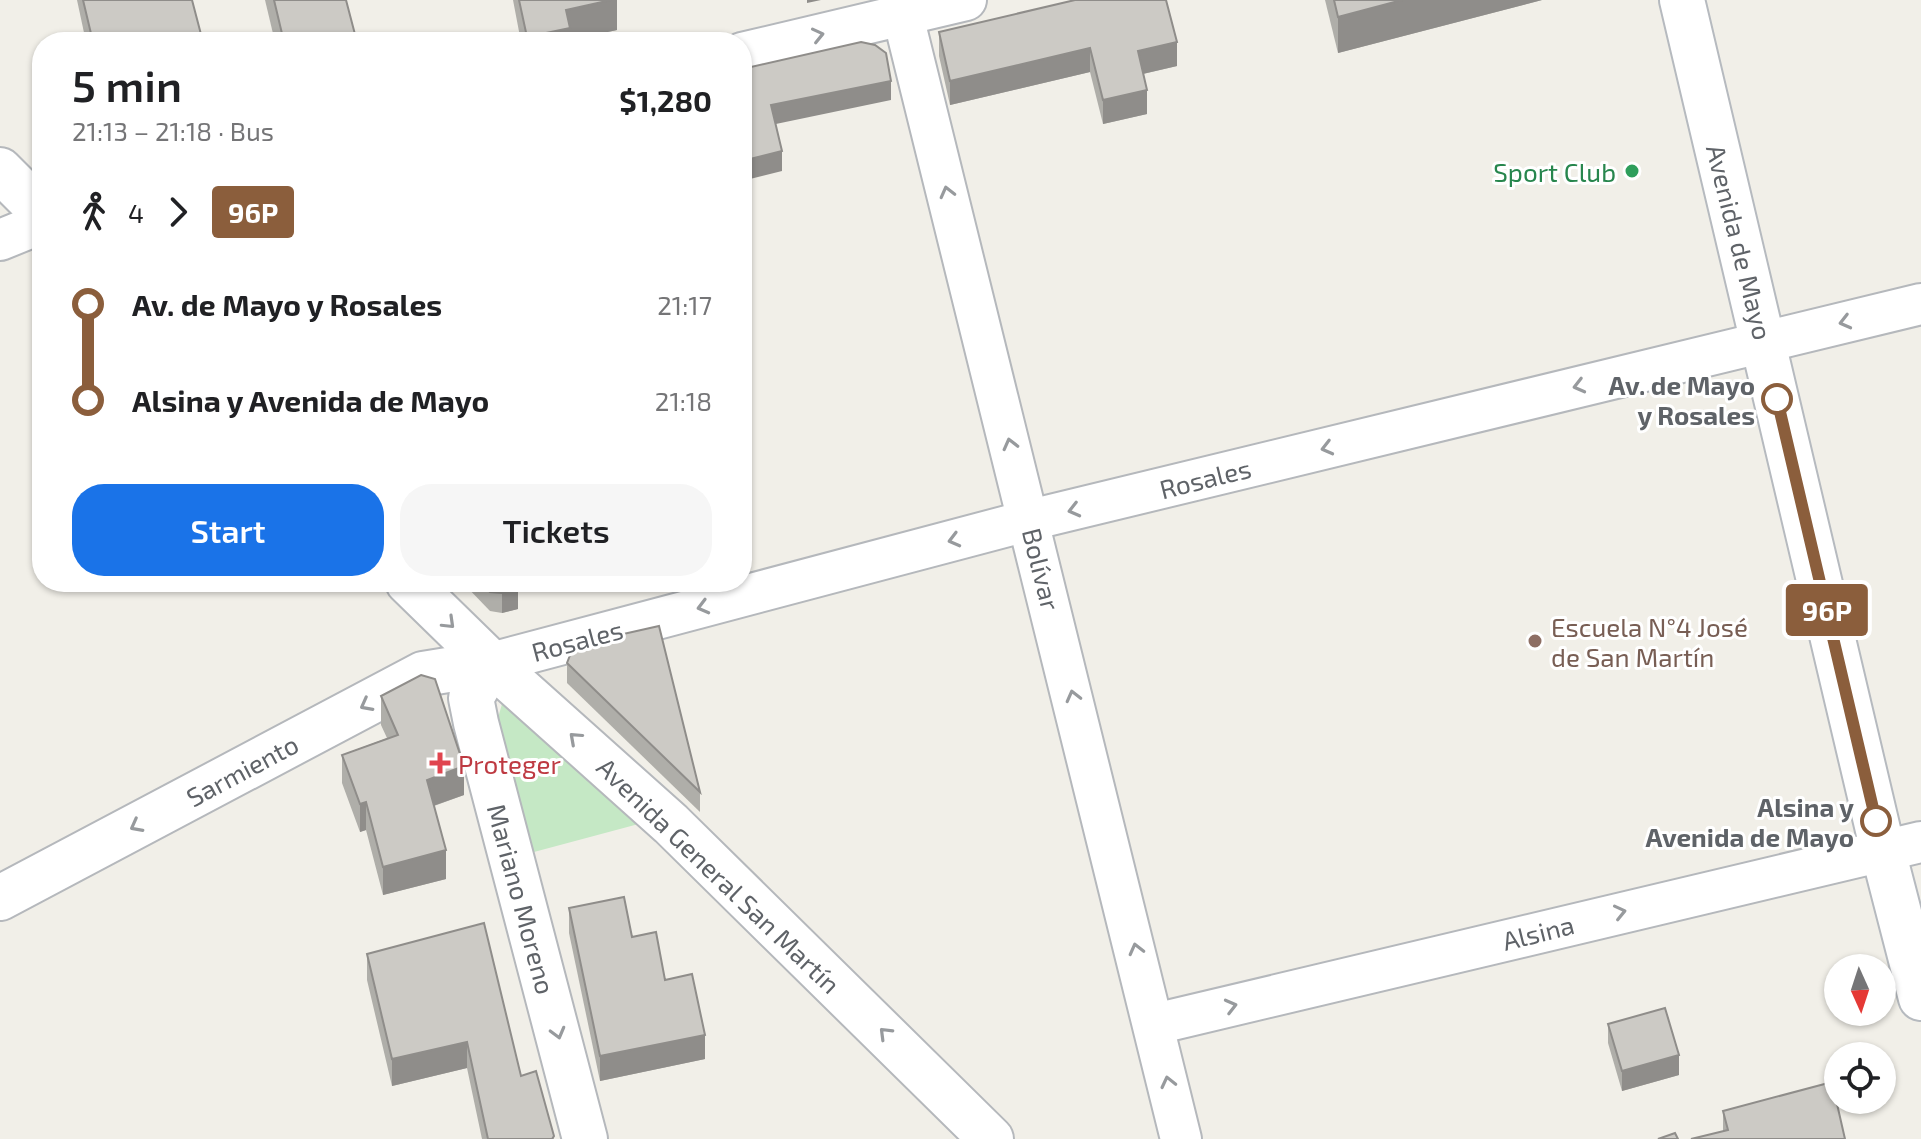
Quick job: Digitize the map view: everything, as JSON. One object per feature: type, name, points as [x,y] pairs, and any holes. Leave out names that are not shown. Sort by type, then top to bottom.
[{"type":"street","points":[[752,50],[901,8],[966,0]]},
{"type":"street","name":"Avenida de Mayo","points":[[1682,0],[1764,341],[1902,846],[1921,998]]},
{"type":"street","name":"Bolívar","points":[[901,8],[1181,1139]]},
{"type":"street","points":[[0,170],[32,202]]},
{"type":"street","points":[[0,240],[32,227]]},
{"type":"street","name":"Rosales","points":[[491,663],[1030,520],[1921,304]]},
{"type":"street","name":"Avenida General San Martín","points":[[418,592],[491,663],[671,824],[991,1139]]},
{"type":"street","name":"Sarmiento","points":[[0,898],[423,674],[491,663]]},
{"type":"street","name":"Mariano Moreno","points":[[491,663],[471,698],[585,1139]]},
{"type":"street","name":"Alsina","points":[[1155,1024],[1902,846]]},
{"type":"green space","points":[[516,699],[646,822],[534,852],[498,735],[502,704]]},
{"type":"building","points":[[83,0],[192,0],[200,32],[91,32]]},
{"type":"building","points":[[274,0],[346,0],[354,32],[282,32]]},
{"type":"building","points":[[519,0],[611,0],[566,10],[570,28],[526,32]]},
{"type":"building","points":[[1075,0],[1166,0],[1177,42],[1138,51],[1147,90],[1103,100],[1090,48],[950,81],[939,32]]},
{"type":"building","points":[[1334,0],[1402,0],[1338,17]]},
{"type":"building","points":[[861,42],[875,45],[886,53],[891,81],[771,105],[782,151],[752,158],[752,67]]},
{"type":"building","points":[[659,626],[700,792],[567,663],[574,645]]},
{"type":"building","points":[[421,675],[435,679],[464,766],[427,780],[446,850],[383,867],[366,802],[360,804],[342,755],[398,735],[381,696]]},
{"type":"building","points":[[624,897],[632,937],[656,932],[665,980],[692,974],[705,1035],[600,1056],[569,908]]},
{"type":"building","points":[[484,923],[521,1076],[536,1071],[554,1136],[552,1139],[488,1139],[467,1042],[392,1059],[367,954]]},
{"type":"building","points":[[1665,1008],[1679,1055],[1622,1071],[1608,1024]]},
{"type":"building","points":[[1824,1084],[1824,1114],[1839,1114],[1845,1139],[1691,1139],[1728,1130],[1723,1111]]},
{"type":"building","points":[[1675,1133],[1678,1139],[1658,1139]]},
{"type":"bus line","name":"96P","points":[[1777,399],[1876,821]]},
{"type":"place","name":"Sport Club","points":[[1632,171]]},
{"type":"place","name":"Av. de Mayo y Rosales","points":[[1777,399]]},
{"type":"place","name":"Escuela N°4 José de San Martín","points":[[1535,641]]},
{"type":"place","name":"Proteger","points":[[440,763]]},
{"type":"place","name":"Alsina y Avenida de Mayo","points":[[1876,821]]}]
